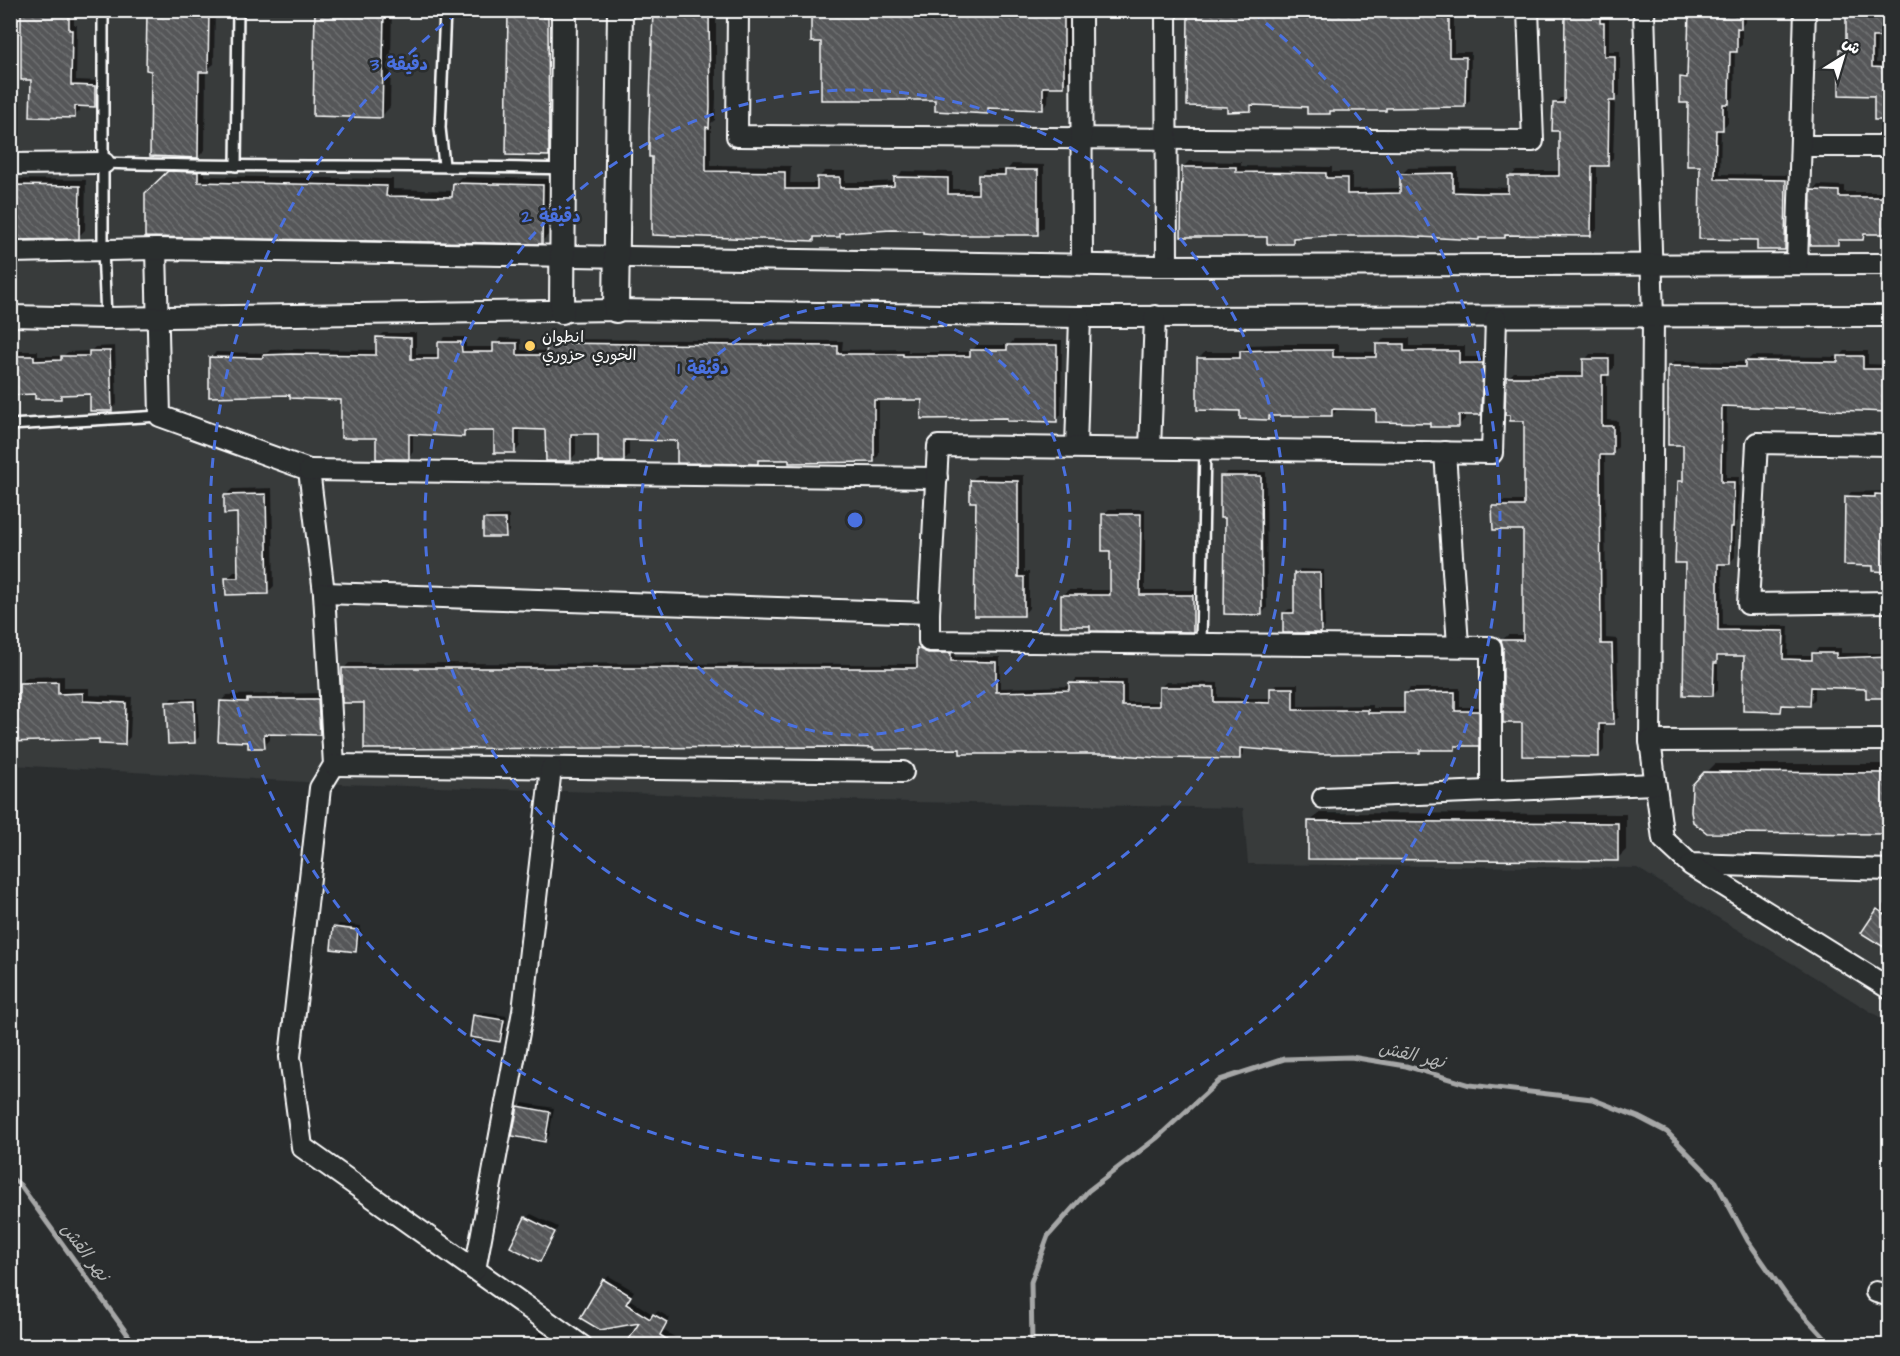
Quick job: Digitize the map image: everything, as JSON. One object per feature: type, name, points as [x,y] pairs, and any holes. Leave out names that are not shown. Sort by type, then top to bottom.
[{"type":"street","points":[[562,311],[564,10]]},
{"type":"street","points":[[616,310],[620,10]]},
{"type":"street","points":[[738,10],[737,136],[1533,141],[1528,10]]},
{"type":"street","points":[[1082,10],[1080,138],[1082,264]]},
{"type":"street","points":[[1166,10],[1167,266]]},
{"type":"street","points":[[1644,10],[1653,318],[1650,741],[1663,839],[1690,864],[1890,989]]},
{"type":"street","points":[[1797,264],[1805,10]]},
{"type":"street","points":[[1801,146],[1890,146]]},
{"type":"street","points":[[10,164],[104,163]]},
{"type":"street","points":[[10,252],[156,249],[1167,266],[1890,264]]},
{"type":"street","points":[[156,249],[160,416],[309,470],[937,478]]},
{"type":"street","points":[[10,316],[106,318],[616,310],[1080,317],[1890,316]]},
{"type":"street","points":[[1150,448],[1155,316]]},
{"type":"street","points":[[1076,447],[1080,317]]},
{"type":"street","points":[[1491,791],[1491,647],[929,641],[929,613],[938,446],[1492,453],[1496,318]]},
{"type":"street","points":[[1890,445],[1757,443],[1748,604],[1890,602]]},
{"type":"street","points":[[1445,452],[1458,645]]},
{"type":"street","points":[[309,470],[324,593],[334,765],[320,788],[290,1057],[302,1147],[582,1346]]},
{"type":"street","points":[[324,593],[929,613]]},
{"type":"street","points":[[1650,741],[1890,740]]},
{"type":"street","points":[[334,765],[903,772]]},
{"type":"street","points":[[476,1270],[523,1011],[551,768]]},
{"type":"street","points":[[1323,798],[1654,784]]},
{"type":"street","points":[[1690,864],[1890,870]]},
{"type":"lane","points":[[103,10],[103,250],[106,318]]},
{"type":"lane","points":[[236,166],[238,10]]},
{"type":"lane","points":[[444,165],[440,128],[445,10]]},
{"type":"lane","points":[[104,163],[236,166],[444,165],[562,169]]},
{"type":"lane","points":[[10,425],[160,416]]},
{"type":"lane","points":[[1202,643],[1205,449]]},
{"type":"shaded area","points":[[10,11],[1889,11],[1889,1023],[1637,868],[1248,864],[1243,808],[910,802],[340,784],[11,765]]},
{"type":"building","points":[[21,10],[69,10],[69,30],[72,30],[71,85],[95,86],[95,107],[75,106],[75,118],[30,117],[31,80],[21,80]]},
{"type":"building","points":[[315,10],[384,10],[382,118],[313,116]]},
{"type":"building","points":[[508,10],[544,10],[543,18],[548,18],[549,156],[506,155]]},
{"type":"building","points":[[653,10],[709,10],[710,106],[709,128],[706,127],[706,171],[785,172],[785,189],[817,189],[817,177],[840,177],[840,188],[894,186],[894,177],[948,178],[948,194],[978,194],[978,175],[1005,175],[1005,170],[1038,170],[1038,235],[950,235],[892,230],[840,233],[840,237],[814,237],[814,241],[652,235],[652,157],[649,157],[649,129]]},
{"type":"building","points":[[811,10],[1064,10],[1064,87],[1043,87],[1043,110],[988,108],[988,114],[935,111],[935,100],[821,100],[821,42],[811,42]]},
{"type":"building","points":[[1188,10],[1449,10],[1449,57],[1466,57],[1465,107],[1386,108],[1386,111],[1330,111],[1330,114],[1307,114],[1307,107],[1251,105],[1251,111],[1227,112],[1227,107],[1187,106]]},
{"type":"building","points":[[1565,10],[1600,10],[1600,23],[1604,23],[1604,56],[1615,56],[1615,101],[1609,101],[1608,166],[1592,166],[1591,236],[1505,235],[1505,238],[1479,238],[1479,240],[1400,236],[1326,236],[1293,238],[1293,244],[1267,244],[1267,237],[1181,237],[1182,167],[1236,167],[1236,172],[1326,173],[1326,178],[1347,178],[1347,194],[1400,193],[1400,174],[1453,173],[1453,192],[1479,193],[1508,193],[1508,176],[1559,176],[1559,131],[1552,131],[1553,103],[1564,103]]},
{"type":"building","points":[[1689,10],[1741,10],[1741,29],[1737,28],[1737,52],[1730,52],[1729,104],[1723,104],[1723,130],[1716,130],[1715,179],[1786,180],[1785,250],[1757,250],[1757,240],[1699,239],[1700,166],[1687,166],[1688,103],[1680,103],[1680,77],[1687,78]]},
{"type":"building","points":[[1846,10],[1890,10],[1890,37],[1872,37],[1872,67],[1890,68],[1890,120],[1874,120],[1874,96],[1839,95],[1839,49],[1846,49]]},
{"type":"building","points":[[147,11],[209,12],[208,72],[199,72],[198,158],[150,156],[151,71],[146,70]]},
{"type":"building","points":[[168,171],[198,172],[198,182],[387,186],[386,196],[452,197],[453,183],[543,185],[542,244],[145,237],[145,193]]},
{"type":"building","points":[[10,185],[80,186],[79,239],[10,240]]},
{"type":"building","points":[[1811,190],[1839,191],[1839,197],[1890,197],[1890,234],[1864,234],[1863,240],[1838,240],[1838,245],[1810,245]]},
{"type":"building","points":[[376,337],[411,338],[411,359],[438,359],[438,342],[461,342],[462,352],[493,352],[493,343],[517,343],[517,355],[546,355],[547,343],[838,346],[838,354],[903,354],[903,356],[970,356],[970,350],[1007,350],[1007,345],[1057,345],[1057,422],[1007,421],[1007,418],[921,419],[922,400],[874,400],[874,462],[789,463],[789,460],[758,460],[758,464],[677,463],[677,441],[624,440],[624,462],[598,462],[598,434],[571,434],[571,461],[546,461],[545,430],[515,429],[515,453],[494,453],[494,431],[464,431],[464,437],[409,434],[409,459],[376,459],[376,438],[341,438],[341,400],[290,398],[290,395],[209,397],[209,357],[263,358],[263,355],[291,354],[376,355]]},
{"type":"building","points":[[1376,344],[1404,344],[1404,351],[1459,351],[1459,363],[1483,363],[1481,415],[1459,415],[1459,427],[1430,427],[1430,423],[1376,422],[1376,410],[1332,409],[1332,416],[1269,416],[1269,420],[1240,419],[1240,411],[1197,410],[1197,358],[1240,358],[1240,351],[1271,350],[1333,350],[1333,357],[1376,357]]},
{"type":"building","points":[[89,351],[110,351],[112,411],[90,411],[90,394],[61,395],[61,399],[35,399],[35,394],[10,395],[10,356],[34,356],[34,361],[61,360],[61,356],[89,356]]},
{"type":"building","points":[[1838,356],[1863,356],[1863,369],[1888,369],[1888,412],[1722,406],[1721,482],[1734,482],[1730,564],[1718,564],[1718,630],[1784,631],[1783,659],[1812,660],[1812,653],[1836,653],[1836,658],[1890,656],[1890,698],[1866,698],[1866,689],[1811,687],[1810,706],[1782,705],[1781,712],[1743,711],[1744,656],[1717,656],[1717,663],[1714,663],[1713,696],[1683,695],[1685,563],[1675,563],[1678,481],[1683,481],[1683,445],[1668,445],[1668,366],[1745,367],[1745,361],[1838,362]]},
{"type":"building","points":[[1583,359],[1609,359],[1609,375],[1602,375],[1602,426],[1613,426],[1613,455],[1600,455],[1601,644],[1612,644],[1614,724],[1599,724],[1599,757],[1522,756],[1522,723],[1503,723],[1503,647],[1501,640],[1523,640],[1523,530],[1493,530],[1492,506],[1524,506],[1524,421],[1510,421],[1510,415],[1505,415],[1506,377],[1583,377]]},
{"type":"building","points":[[1220,476],[1261,476],[1262,615],[1224,614],[1225,518],[1220,518]]},
{"type":"building","points":[[970,480],[1018,481],[1018,577],[1024,577],[1024,616],[974,616],[976,502],[970,502]]},
{"type":"building","points":[[266,494],[268,594],[226,595],[225,578],[238,578],[237,513],[224,514],[224,495]]},
{"type":"building","points":[[1875,494],[1890,495],[1890,572],[1873,571],[1873,566],[1844,565],[1845,496],[1875,497]]},
{"type":"building","points":[[1102,514],[1141,514],[1140,595],[1193,595],[1193,632],[1090,631],[1090,626],[1061,626],[1061,595],[1110,595],[1110,551],[1102,551]]},
{"type":"building","points":[[483,519],[505,519],[506,537],[483,537]]},
{"type":"building","points":[[1294,573],[1320,573],[1321,633],[1283,633],[1283,613],[1294,613]]},
{"type":"building","points":[[917,648],[928,653],[951,653],[951,661],[996,662],[996,692],[1069,690],[1069,683],[1122,684],[1122,706],[1159,706],[1159,687],[1214,687],[1214,702],[1270,703],[1270,688],[1293,688],[1293,710],[1368,710],[1368,713],[1404,713],[1404,693],[1455,692],[1455,711],[1479,711],[1479,746],[1455,746],[1455,750],[1420,750],[1420,753],[1321,754],[1240,748],[1240,759],[1159,758],[1108,754],[960,754],[960,749],[873,750],[873,748],[845,747],[364,749],[364,703],[342,703],[342,668],[917,668]]},
{"type":"building","points":[[58,682],[58,694],[83,693],[83,701],[126,703],[125,745],[99,744],[99,739],[10,742],[10,700],[19,700],[19,683]]},
{"type":"building","points":[[247,699],[318,699],[320,735],[264,734],[265,748],[248,748],[248,742],[218,741],[220,701],[247,702]]},
{"type":"building","points":[[194,701],[195,743],[168,744],[166,702]]},
{"type":"building","points":[[1704,772],[1890,773],[1890,834],[1707,833],[1693,822],[1691,812],[1692,785]]},
{"type":"building","points":[[1308,821],[1618,823],[1618,861],[1308,859]]},
{"type":"building","points":[[1877,909],[1890,918],[1890,951],[1861,933]]},
{"type":"building","points":[[333,927],[358,930],[356,952],[331,949]]},
{"type":"building","points":[[473,1015],[504,1020],[500,1042],[470,1037]]},
{"type":"building","points":[[518,1106],[550,1112],[545,1142],[512,1136]]},
{"type":"building","points":[[525,1217],[555,1232],[540,1262],[510,1247]]},
{"type":"building","points":[[603,1279],[631,1296],[626,1304],[650,1319],[653,1314],[667,1322],[660,1335],[677,1346],[625,1346],[639,1323],[600,1330],[580,1318]]},
{"type":"waterway","name":"نهر القش","points":[[1032,1346],[1031,1282],[1048,1236],[1088,1191],[1158,1137],[1220,1080],[1284,1059],[1351,1057],[1406,1066],[1470,1085],[1592,1099],[1638,1117],[1667,1132],[1716,1182],[1748,1241],[1788,1298],[1832,1346]]},
{"type":"waterway","name":"نهر القش","points":[[10,1177],[20,1185],[136,1346]]},
{"type":"place","name":"انطوان الخوري حزوري","points":[[530,346]]}]
